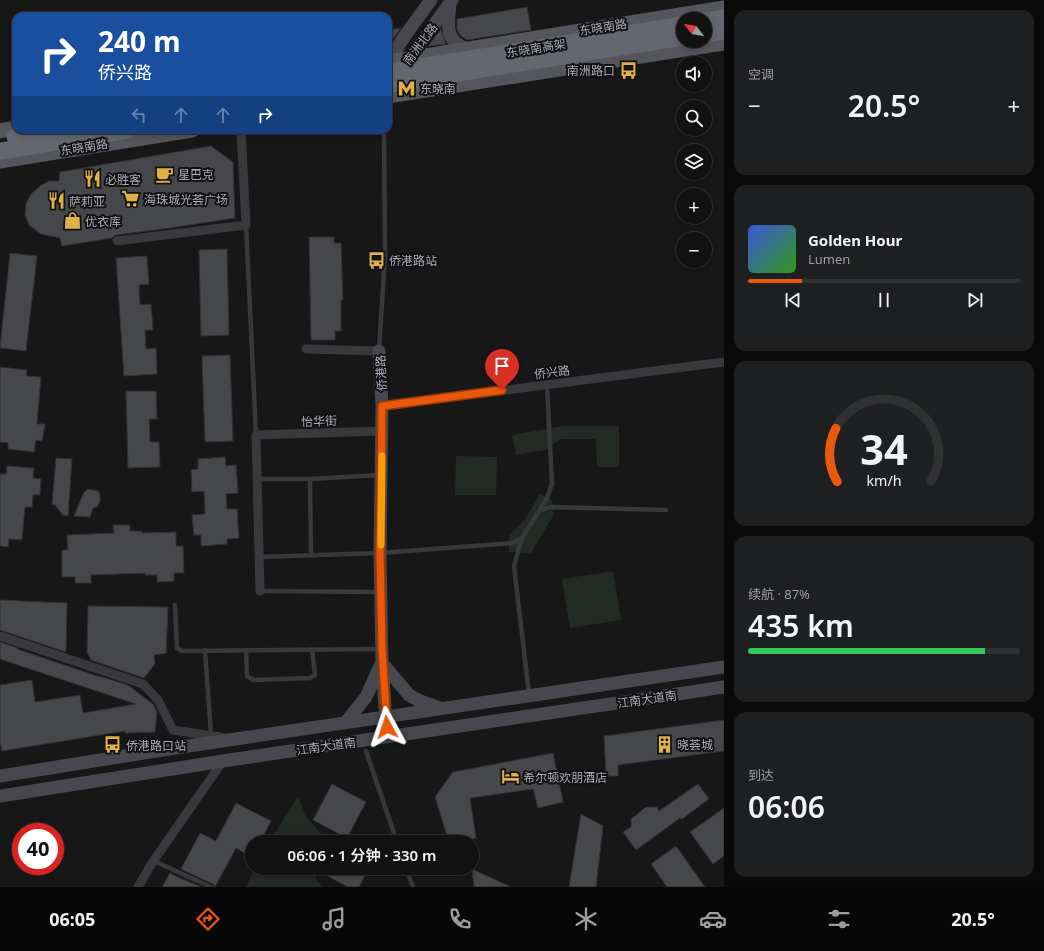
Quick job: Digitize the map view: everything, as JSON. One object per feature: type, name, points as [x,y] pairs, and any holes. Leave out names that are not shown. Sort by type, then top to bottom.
[{"type":"highway","points":[[712,20],[724,18]]},
{"type":"highway","name":"东晓南高架","points":[[392,65],[676,25]]},
{"type":"highway","points":[[712,33],[724,31]]},
{"type":"highway","name":"东晓南高架","points":[[392,83],[676,38]]},
{"type":"highway","points":[[0,140],[35,134]]},
{"type":"highway","points":[[0,152],[105,134]]},
{"type":"main road","name":"南洲北路","points":[[392,60],[418,18],[426,1]]},
{"type":"main road","name":"南洲北路","points":[[392,83],[451,1]]},
{"type":"main road","points":[[451,1],[448,20],[451,38],[455,44],[468,49]]},
{"type":"main road","name":"东晓南路","points":[[392,64],[409,58],[724,8]]},
{"type":"main road","points":[[418,18],[433,27]]},
{"type":"main road","points":[[392,95],[724,43]]},
{"type":"main road","points":[[488,46],[485,60],[491,79]]},
{"type":"main road","points":[[0,131],[12,129]]},
{"type":"main road","name":"东晓南路","points":[[0,161],[167,134]]},
{"type":"main road","name":"侨港路","points":[[380,351],[382,406],[380,553],[382,663],[387,736]]},
{"type":"main road","points":[[345,723],[366,697],[382,663],[409,694],[418,700],[443,708]]},
{"type":"main road","name":"江南大道南","points":[[0,776],[233,739],[724,666]]},
{"type":"main road","name":"江南大道南","points":[[0,796],[387,736],[724,687]]},
{"type":"street","points":[[117,241],[246,225],[241,134]]},
{"type":"street","points":[[306,349],[380,351]]},
{"type":"street","name":"侨兴路","points":[[382,406],[724,362]]},
{"type":"street","name":"怡华街","points":[[256,435],[382,431]]},
{"type":"street","points":[[256,435],[260,591]]},
{"type":"street","points":[[0,636],[143,684],[158,700],[174,730],[233,739]]},
{"type":"street","points":[[138,887],[154,860],[223,761]]},
{"type":"lane","name":"侨港路","points":[[380,351],[385,256],[384,134]]},
{"type":"lane","points":[[246,225],[256,435]]},
{"type":"lane","points":[[529,695],[514,566],[522,538],[547,498],[552,484],[547,385]]},
{"type":"lane","points":[[258,479],[310,479],[382,475]]},
{"type":"lane","points":[[310,479],[311,555]]},
{"type":"lane","points":[[539,511],[550,507],[666,510]]},
{"type":"lane","points":[[259,558],[380,553],[512,543],[522,538]]},
{"type":"lane","points":[[260,591],[381,592]]},
{"type":"lane","points":[[175,605],[177,648],[182,650],[382,648]]},
{"type":"lane","points":[[246,650],[247,676],[254,680],[310,678],[315,675],[312,649]]},
{"type":"lane","points":[[205,650],[211,735]]},
{"type":"lane","points":[[366,750],[395,835]]},
{"type":"lane","points":[[154,860],[205,886],[211,887]]},
{"type":"lane","points":[[409,875],[413,887]]},
{"type":"shaded area","points":[[562,426],[619,426],[619,467],[597,467],[596,439],[561,439],[545,450],[516,455],[512,435]]},
{"type":"shaded area","points":[[456,456],[497,457],[496,495],[455,495]]},
{"type":"shaded area","points":[[540,494],[552,500],[553,516],[531,553],[509,552],[509,536],[525,519]]},
{"type":"shaded area","points":[[613,571],[621,620],[570,628],[562,579]]},
{"type":"shaded area","points":[[298,797],[306,817],[322,835],[274,835]]},
{"type":"shaded area","points":[[252,875],[317,875],[316,879],[322,887],[246,887]]},
{"type":"building","points":[[527,7],[531,30],[467,40],[461,36],[457,30],[457,19]]},
{"type":"building","points":[[401,28],[392,41],[392,29]]},
{"type":"building","points":[[441,29],[446,44],[428,46]]},
{"type":"building","name":"海珠城光荟广场","points":[[211,146],[233,162],[235,218],[116,235],[112,238],[62,246],[60,238],[41,234],[29,225],[25,215],[26,204],[31,194],[40,186],[49,181],[59,181],[60,172]]},
{"type":"building","points":[[309,237],[334,237],[334,243],[341,243],[343,300],[341,300],[341,331],[335,331],[335,340],[311,340]]},
{"type":"building","points":[[227,249],[229,335],[201,336],[199,250]]},
{"type":"building","points":[[10,253],[37,256],[26,351],[0,348]]},
{"type":"building","points":[[147,256],[149,284],[139,285],[140,305],[151,304],[153,330],[145,330],[146,349],[156,348],[157,374],[124,376],[116,258]]},
{"type":"building","points":[[230,355],[233,441],[205,442],[202,356]]},
{"type":"building","points":[[0,367],[27,370],[26,376],[41,377],[37,424],[45,424],[42,441],[36,440],[34,452],[8,449],[8,443],[0,442]]},
{"type":"building","points":[[126,391],[156,391],[157,419],[149,419],[150,442],[159,442],[160,467],[128,468]]},
{"type":"building","points":[[225,457],[226,466],[236,465],[238,493],[226,494],[227,509],[237,509],[239,538],[227,539],[227,544],[201,546],[201,535],[194,535],[192,515],[205,514],[204,491],[192,492],[191,470],[198,469],[198,459]]},
{"type":"building","points":[[56,458],[72,459],[68,516],[63,515],[55,505],[52,505]]},
{"type":"building","points":[[7,466],[34,468],[33,478],[41,479],[40,495],[33,495],[32,507],[25,507],[22,540],[9,539],[8,547],[0,546],[0,474],[6,474]]},
{"type":"building","points":[[88,489],[98,491],[100,495],[100,502],[97,507],[93,508],[90,517],[74,516],[84,492]]},
{"type":"building","points":[[113,525],[130,525],[130,531],[142,531],[142,533],[176,532],[176,546],[183,546],[184,573],[174,573],[174,581],[157,582],[157,575],[145,575],[145,573],[91,575],[91,583],[75,583],[75,577],[62,577],[62,550],[68,550],[67,535],[114,533]]},
{"type":"building","points":[[0,600],[67,603],[66,652],[0,630]]},
{"type":"building","points":[[88,606],[168,607],[166,653],[154,655],[155,664],[144,678],[91,660],[87,652]]},
{"type":"building","points":[[0,642],[100,677],[99,676],[128,685],[153,704],[157,712],[155,732],[125,733],[125,731],[2,751],[0,741],[0,685],[32,680],[35,702],[80,695],[83,713],[136,704],[0,659]]},
{"type":"building","name":"晓荟城","points":[[724,720],[724,751],[618,765],[618,776],[606,776],[604,736]]},
{"type":"building","points":[[553,753],[563,802],[538,808],[533,789],[470,798],[476,835],[447,835],[435,797],[453,772]]},
{"type":"building","points":[[332,784],[366,802],[349,835],[341,835],[313,820]]},
{"type":"building","points":[[698,784],[709,799],[636,850],[623,832],[631,827],[631,819],[646,807],[657,807],[659,811]]},
{"type":"building","points":[[236,803],[271,821],[264,835],[245,835],[245,853],[236,848],[215,887],[213,884],[181,869],[200,833],[216,841]]},
{"type":"building","points":[[724,808],[724,856],[713,864],[690,832]]},
{"type":"building","points":[[581,814],[603,826],[596,887],[569,887]]},
{"type":"building","points":[[676,846],[705,887],[667,887],[651,864]]},
{"type":"building","points":[[479,872],[511,887],[474,887],[473,875],[479,875]]},
{"type":"building","points":[[170,873],[177,877],[202,887],[162,887]]},
{"type":"building","points":[[326,875],[365,875],[359,887],[348,887]]},
{"type":"slow traffic","points":[[381,545],[382,456]]},
{"type":"place","name":"南洲路口","points":[[628,70]]},
{"type":"place","name":"东晓南","points":[[407,88]]},
{"type":"place","name":"星巴克","points":[[165,174]]},
{"type":"place","name":"必胜客","points":[[92,179]]},
{"type":"place","name":"海珠城光荟广场","points":[[131,199]]},
{"type":"place","name":"萨莉亚","points":[[56,201]]},
{"type":"place","name":"优衣库","points":[[72,221]]},
{"type":"place","name":"侨港路站","points":[[376,260]]},
{"type":"place","name":"晓荟城","points":[[664,744]]},
{"type":"place","name":"侨港路口站","points":[[113,745]]},
{"type":"place","name":"希尔顿欢朋酒店","points":[[510,777]]},
{"type":"route","points":[[387,727],[382,663],[380,553],[382,406],[502,390]]}]
